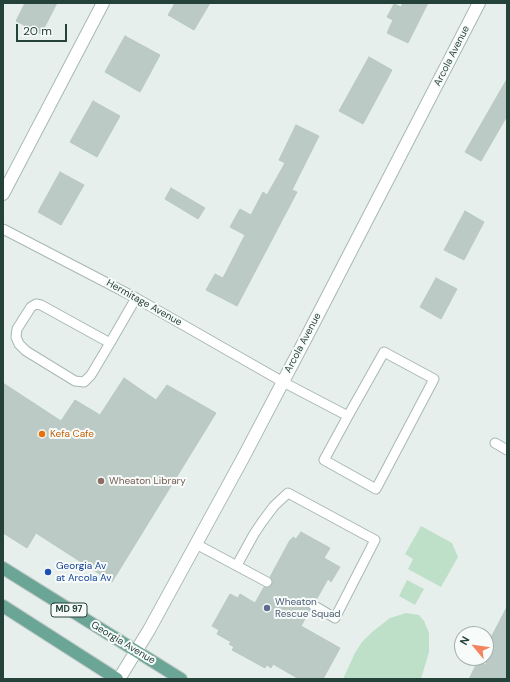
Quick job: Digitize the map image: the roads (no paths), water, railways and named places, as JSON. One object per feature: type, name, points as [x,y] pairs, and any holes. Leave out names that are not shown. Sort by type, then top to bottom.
[{"type":"main road","name":"Georgia Avenue","points":[[3,568],[181,679]]},
{"type":"main road","points":[[3,606],[118,679]]},
{"type":"street","points":[[3,194],[103,3]]},
{"type":"street","name":"Arcola Avenue","points":[[118,679],[137,651],[283,382],[479,3]]},
{"type":"lane","name":"Hermitage Avenue","points":[[3,229],[136,298],[283,382],[348,416]]},
{"type":"lane","points":[[110,344],[41,305],[36,304],[31,307],[17,329],[16,337],[19,344],[26,351],[75,381],[84,382],[91,375],[110,344],[136,298]]},
{"type":"lane","points":[[384,352],[434,379],[376,489],[324,460],[348,416],[384,352]]},
{"type":"lane","points":[[495,443],[507,450]]},
{"type":"lane","points":[[237,565],[262,522],[274,506],[288,493],[375,540],[335,618],[313,605]]},
{"type":"lane","points":[[196,544],[267,582]]},
{"type":"place","name":"Kefa Cafe","points":[[42,434]]},
{"type":"place","name":"Wheaton Library","points":[[101,481]]},
{"type":"place","name":"Georgia Av at Arcola Av","points":[[48,572]]},
{"type":"place","name":"Wheaton Rescue Squad","points":[[267,608]]}]
